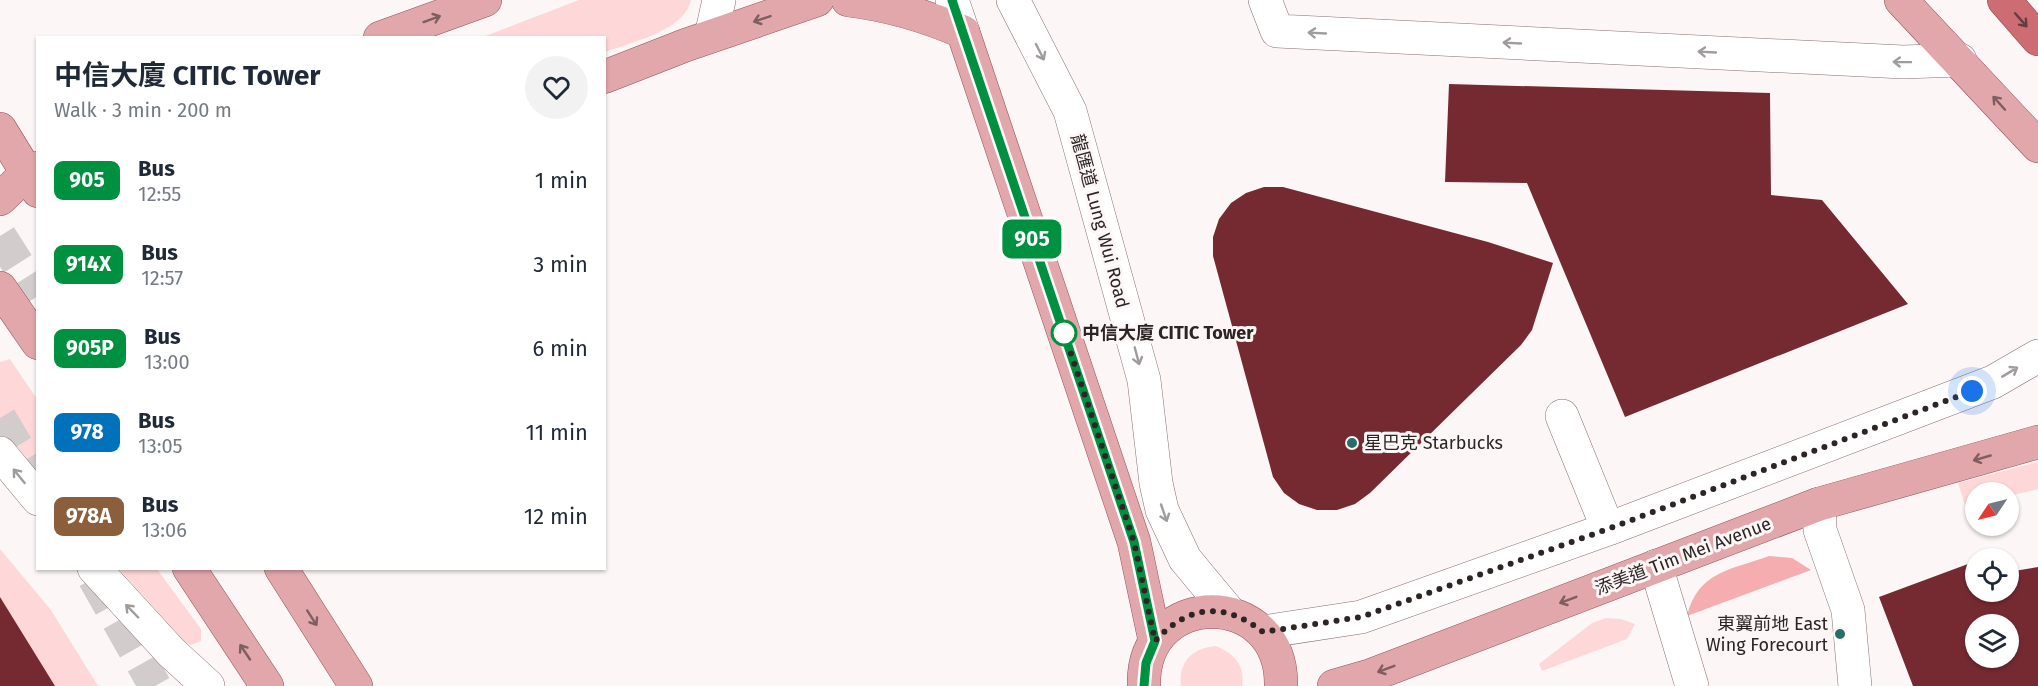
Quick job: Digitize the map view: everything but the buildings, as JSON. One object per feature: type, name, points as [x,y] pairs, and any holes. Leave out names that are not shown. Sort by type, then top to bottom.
[{"type":"highway","points":[[2004,0],[2038,39]]},
{"type":"main road","points":[[386,36],[485,0]]},
{"type":"main road","points":[[606,76],[711,36],[817,0]]},
{"type":"main road","points":[[848,0],[887,5],[918,13],[963,32],[1134,542],[1155,641]]},
{"type":"main road","points":[[1901,0],[1960,60],[2038,146]]},
{"type":"main road","points":[[0,129],[34,177],[0,199]]},
{"type":"main road","points":[[13,303],[36,340]]},
{"type":"main road","name":"添美道 Tim Mei Avenue","points":[[1334,686],[1372,675],[1819,504],[2038,442]]},
{"type":"main road","points":[[190,570],[267,686]]},
{"type":"main road","points":[[282,570],[356,686]]},
{"type":"main road","name":"龍匯道 Lung Wui Road","points":[[1144,686],[1146,663],[1155,641],[1169,625],[1188,615],[1208,611],[1229,612],[1247,620],[1263,632],[1280,665],[1281,686]]},
{"type":"street","points":[[711,36],[719,0]]},
{"type":"street","points":[[952,0],[963,32]]},
{"type":"street","name":"龍匯道 Lung Wui Road","points":[[1013,0],[1070,111],[1144,380],[1156,483],[1162,510],[1185,559],[1229,612]]},
{"type":"street","points":[[1265,0],[1277,32],[1903,62],[1960,60]]},
{"type":"street","points":[[1263,632],[1361,617],[1608,529],[1993,382],[2038,356]]},
{"type":"street","points":[[1562,416],[1608,529]]},
{"type":"street","points":[[0,453],[36,497]]},
{"type":"street","points":[[1819,504],[1820,530],[1848,610],[1855,686]]},
{"type":"street","points":[[1656,566],[1692,686]]},
{"type":"street","points":[[96,570],[171,652],[208,686]]},
{"type":"shaded area","points":[[579,0],[691,0],[686,11],[668,27],[656,34],[606,52],[606,36],[486,36]]},
{"type":"shaded area","points":[[10,359],[36,398],[36,470],[0,425],[0,362]]},
{"type":"shaded area","points":[[2038,462],[2038,489],[2019,494],[2019,482],[1965,482],[1965,505],[1958,483]]},
{"type":"shaded area","points":[[0,549],[51,610],[98,686],[0,686]]},
{"type":"shaded area","points":[[1769,556],[1792,558],[1811,570],[1687,616],[1692,601],[1708,581],[1729,569]]},
{"type":"shaded area","points":[[120,570],[158,570],[201,629],[201,641],[191,645],[185,642]]},
{"type":"shaded area","points":[[1606,618],[1621,619],[1635,624],[1627,639],[1542,671],[1539,664],[1592,623]]},
{"type":"shaded area","points":[[1216,646],[1237,661],[1242,672],[1242,686],[1181,686],[1182,670],[1188,658],[1207,647]]},
{"type":"tunnel","points":[[0,236],[36,293]]},
{"type":"tunnel","points":[[0,418],[36,478]]},
{"type":"tunnel","points":[[94,578],[155,686]]},
{"type":"bus line","name":"905","points":[[952,0],[1134,542],[1155,641],[1146,663],[1144,686]]},
{"type":"place","name":"中信大廈 CITIC Tower","points":[[1064,333]]},
{"type":"place","name":"星巴克 Starbucks","points":[[1352,443]]},
{"type":"place","name":"東翼前地 East Wing Forecourt","points":[[1840,634]]},
{"type":"route","points":[[1064,333],[1134,542],[1155,641],[1169,625],[1188,615],[1208,611],[1229,612],[1247,620],[1263,632],[1361,617],[1608,529],[1972,391]]}]
